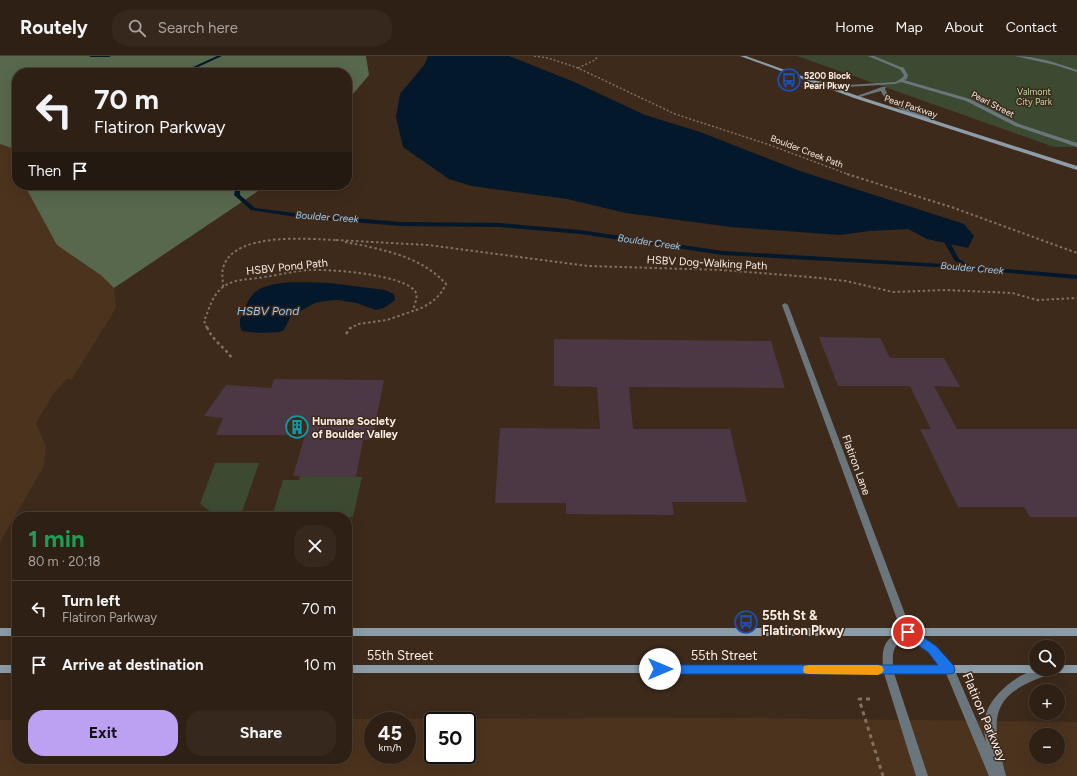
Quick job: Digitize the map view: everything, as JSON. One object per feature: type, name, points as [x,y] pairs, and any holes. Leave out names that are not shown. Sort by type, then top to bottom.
[{"type":"main road","name":"Pearl Parkway","points":[[742,56],[856,97],[1077,168]]},
{"type":"main road","points":[[0,632],[12,632]]},
{"type":"main road","name":"55th Street","points":[[352,632],[1077,632]]},
{"type":"main road","points":[[0,669],[12,669]]},
{"type":"main road","name":"55th Street","points":[[352,669],[1029,669]]},
{"type":"main road","name":"55th Street","points":[[1065,669],[1077,669]]},
{"type":"street","points":[[856,97],[901,81],[906,75],[902,68],[870,56]]},
{"type":"street","points":[[1017,56],[1056,64],[1077,71]]},
{"type":"street","points":[[1032,59],[1040,56]]},
{"type":"street","points":[[808,80],[841,85],[895,83]]},
{"type":"street","name":"Pearl Street","points":[[901,81],[968,100],[1017,125],[1077,145]]},
{"type":"street","points":[[882,88],[884,96],[892,102],[936,122]]},
{"type":"street","name":"Flatiron Lane","points":[[785,305],[908,632]]},
{"type":"street","points":[[908,632],[892,640],[887,652],[888,670],[922,776]]},
{"type":"street","name":"Flatiron Parkway","points":[[908,632],[932,649],[949,670],[995,776]]},
{"type":"street","points":[[1000,776],[991,733],[991,718],[996,703],[1022,679],[1032,676]]},
{"type":"path","name":"Boulder Creek Path","points":[[534,56],[548,58],[578,68],[675,114],[744,136],[837,171],[954,208],[1077,253]]},
{"type":"path","points":[[578,68],[594,60],[598,56]]},
{"type":"path","points":[[232,358],[225,349],[212,338],[204,321],[214,299],[223,287],[224,265],[234,251],[252,244],[273,239],[336,240],[391,252],[423,265],[442,277],[446,284],[445,289],[423,308],[387,320],[352,326],[346,334]]},
{"type":"path","name":"HSBV Dog-Walking Path","points":[[336,240],[457,248],[588,266],[722,270],[810,277],[846,281],[893,292],[946,290],[1012,293],[1037,300],[1077,298]]},
{"type":"path","name":"HSBV Pond Path","points":[[223,287],[236,280],[267,277],[281,273],[309,270],[332,270],[400,281],[411,286],[415,291],[417,298],[413,311]]},
{"type":"path","points":[[870,699],[859,699],[883,776]]},
{"type":"shaded area","points":[[0,144],[12,148],[12,190],[28,190],[114,288],[116,308],[72,379],[67,379],[56,390],[36,423],[46,446],[44,466],[17,512],[12,512],[12,521],[0,542]]},
{"type":"shaded area","points":[[736,718],[1077,722],[1077,776],[0,776],[0,720],[12,720],[12,764],[352,764],[352,719],[364,719],[364,764],[416,764],[416,719],[424,719],[424,764],[476,764],[476,719]]},
{"type":"green space","points":[[0,56],[366,56],[369,75],[352,95],[352,68],[12,68],[12,148],[0,144]]},
{"type":"green space","name":"Valmont City Park","points":[[797,56],[1077,56],[1077,147],[1054,147]]},
{"type":"green space","points":[[27,190],[260,190],[114,288],[102,276],[57,245]]},
{"type":"green space","points":[[215,463],[259,463],[242,512],[211,512],[200,504]]},
{"type":"green space","points":[[300,476],[362,477],[353,517],[352,512],[273,512],[283,480],[299,480]]},
{"type":"water","points":[[428,56],[509,56],[572,81],[645,115],[700,132],[800,171],[964,224],[974,236],[968,248],[927,239],[908,229],[869,231],[840,235],[731,227],[626,213],[567,199],[472,186],[449,179],[403,147],[396,117],[400,94],[425,64]]},
{"type":"water","name":"HSBV Pond","points":[[284,283],[330,283],[385,290],[394,294],[395,300],[384,308],[376,310],[356,303],[338,300],[315,303],[291,316],[284,330],[280,332],[257,333],[242,331],[240,323],[241,316],[253,294],[258,290],[274,284]]},
{"type":"building","points":[[819,337],[880,338],[890,358],[944,358],[960,387],[934,386],[957,429],[1077,429],[1077,517],[1030,517],[1024,507],[958,507],[920,429],[931,429],[910,386],[838,386]]},
{"type":"building","points":[[554,339],[771,341],[785,388],[629,387],[633,429],[730,429],[747,502],[672,502],[674,515],[566,514],[566,503],[495,503],[500,428],[600,429],[597,387],[554,386]]},
{"type":"building","name":"Humane Society of Boulder Valley","points":[[274,379],[384,380],[372,440],[363,440],[356,477],[293,476],[305,435],[216,435],[223,418],[204,416],[226,385],[271,388]]},
{"type":"waterway","name":"Boulder Creek","points":[[91,56],[109,56]]},
{"type":"waterway","name":"Boulder Creek","points":[[197,68],[195,67],[220,56]]},
{"type":"waterway","name":"Boulder Creek","points":[[238,190],[237,195],[253,209],[303,216],[401,224],[500,225],[580,232],[723,253],[955,266],[1077,277]]},
{"type":"waterway","points":[[944,237],[957,260],[968,266]]},
{"type":"slow traffic","points":[[809,670],[878,670]]},
{"type":"place","name":"5200 Block Pearl Pkwy","points":[[789,80]]},
{"type":"place","name":"Humane Society of Boulder Valley","points":[[297,427]]},
{"type":"place","name":"55th St & Flatiron Pkwy","points":[[746,622]]},
{"type":"route","points":[[660,669],[949,670],[932,649],[908,632]]}]
